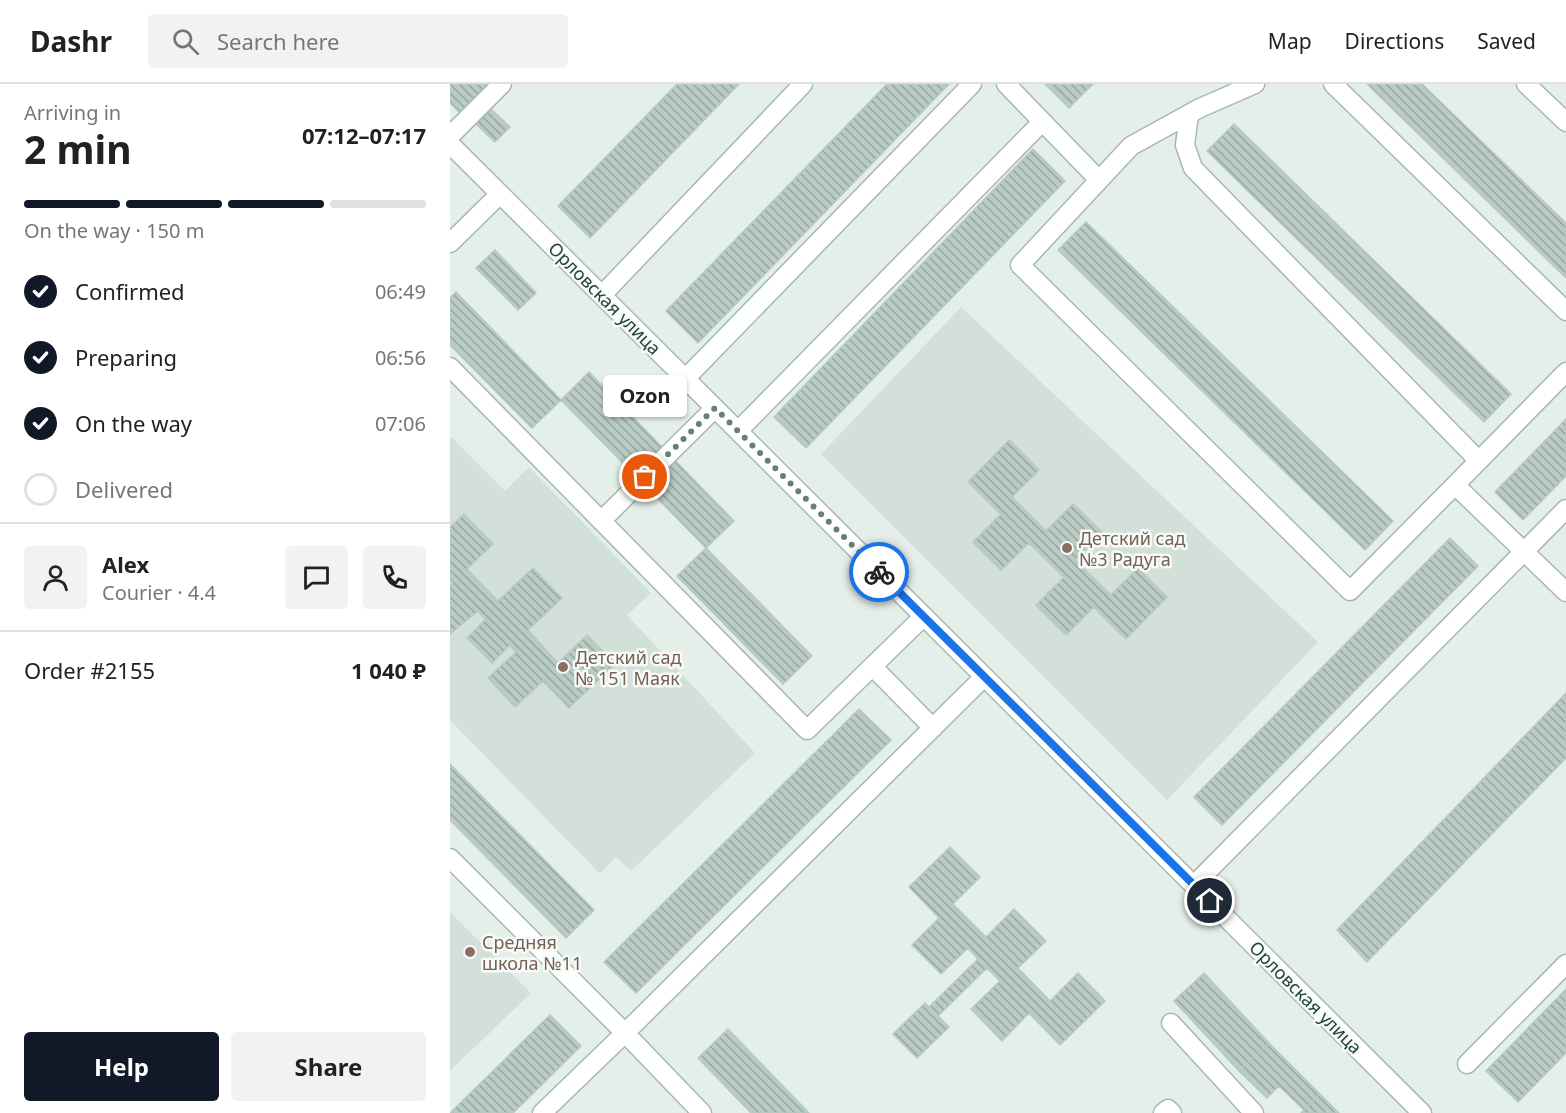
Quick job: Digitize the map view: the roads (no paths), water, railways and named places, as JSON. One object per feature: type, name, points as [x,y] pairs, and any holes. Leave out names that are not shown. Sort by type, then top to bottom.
[{"type":"street","points":[[450,136],[501,84]]},
{"type":"street","points":[[602,295],[803,84]]},
{"type":"street","points":[[685,379],[972,84]]},
{"type":"street","points":[[1006,84],[1041,123],[1099,180]]},
{"type":"street","points":[[1255,84],[1189,114],[1131,146],[1020,265],[1350,591],[1566,372]]},
{"type":"street","points":[[1333,84],[1566,311]]},
{"type":"street","points":[[1526,84],[1566,122]]},
{"type":"street","points":[[1189,114],[1185,145],[1193,168],[1479,461]]},
{"type":"street","points":[[738,431],[1041,123]]},
{"type":"street","name":"Орловская улица","points":[[450,144],[1422,1113]]},
{"type":"street","points":[[450,243],[500,194]]},
{"type":"street","points":[[450,367],[807,730],[924,616]]},
{"type":"street","points":[[601,521],[715,408]]},
{"type":"street","points":[[1455,485],[1566,592]]},
{"type":"street","points":[[1194,885],[1566,509]]},
{"type":"street","points":[[873,667],[933,728]]},
{"type":"street","points":[[542,1113],[984,677]]},
{"type":"street","points":[[450,858],[702,1113]]},
{"type":"street","points":[[1467,1064],[1566,964]]},
{"type":"street","points":[[1171,1023],[1254,1113]]},
{"type":"street","points":[[1164,1113],[1168,1109],[1172,1113]]},
{"type":"place","name":"Ozon","points":[[645,477]]},
{"type":"place","name":"Детский сад №3 Радуга","points":[[1067,548]]},
{"type":"place","name":"Детский сад № 151 Маяк","points":[[563,667]]},
{"type":"place","name":"Средняя школа №11","points":[[470,952]]}]
